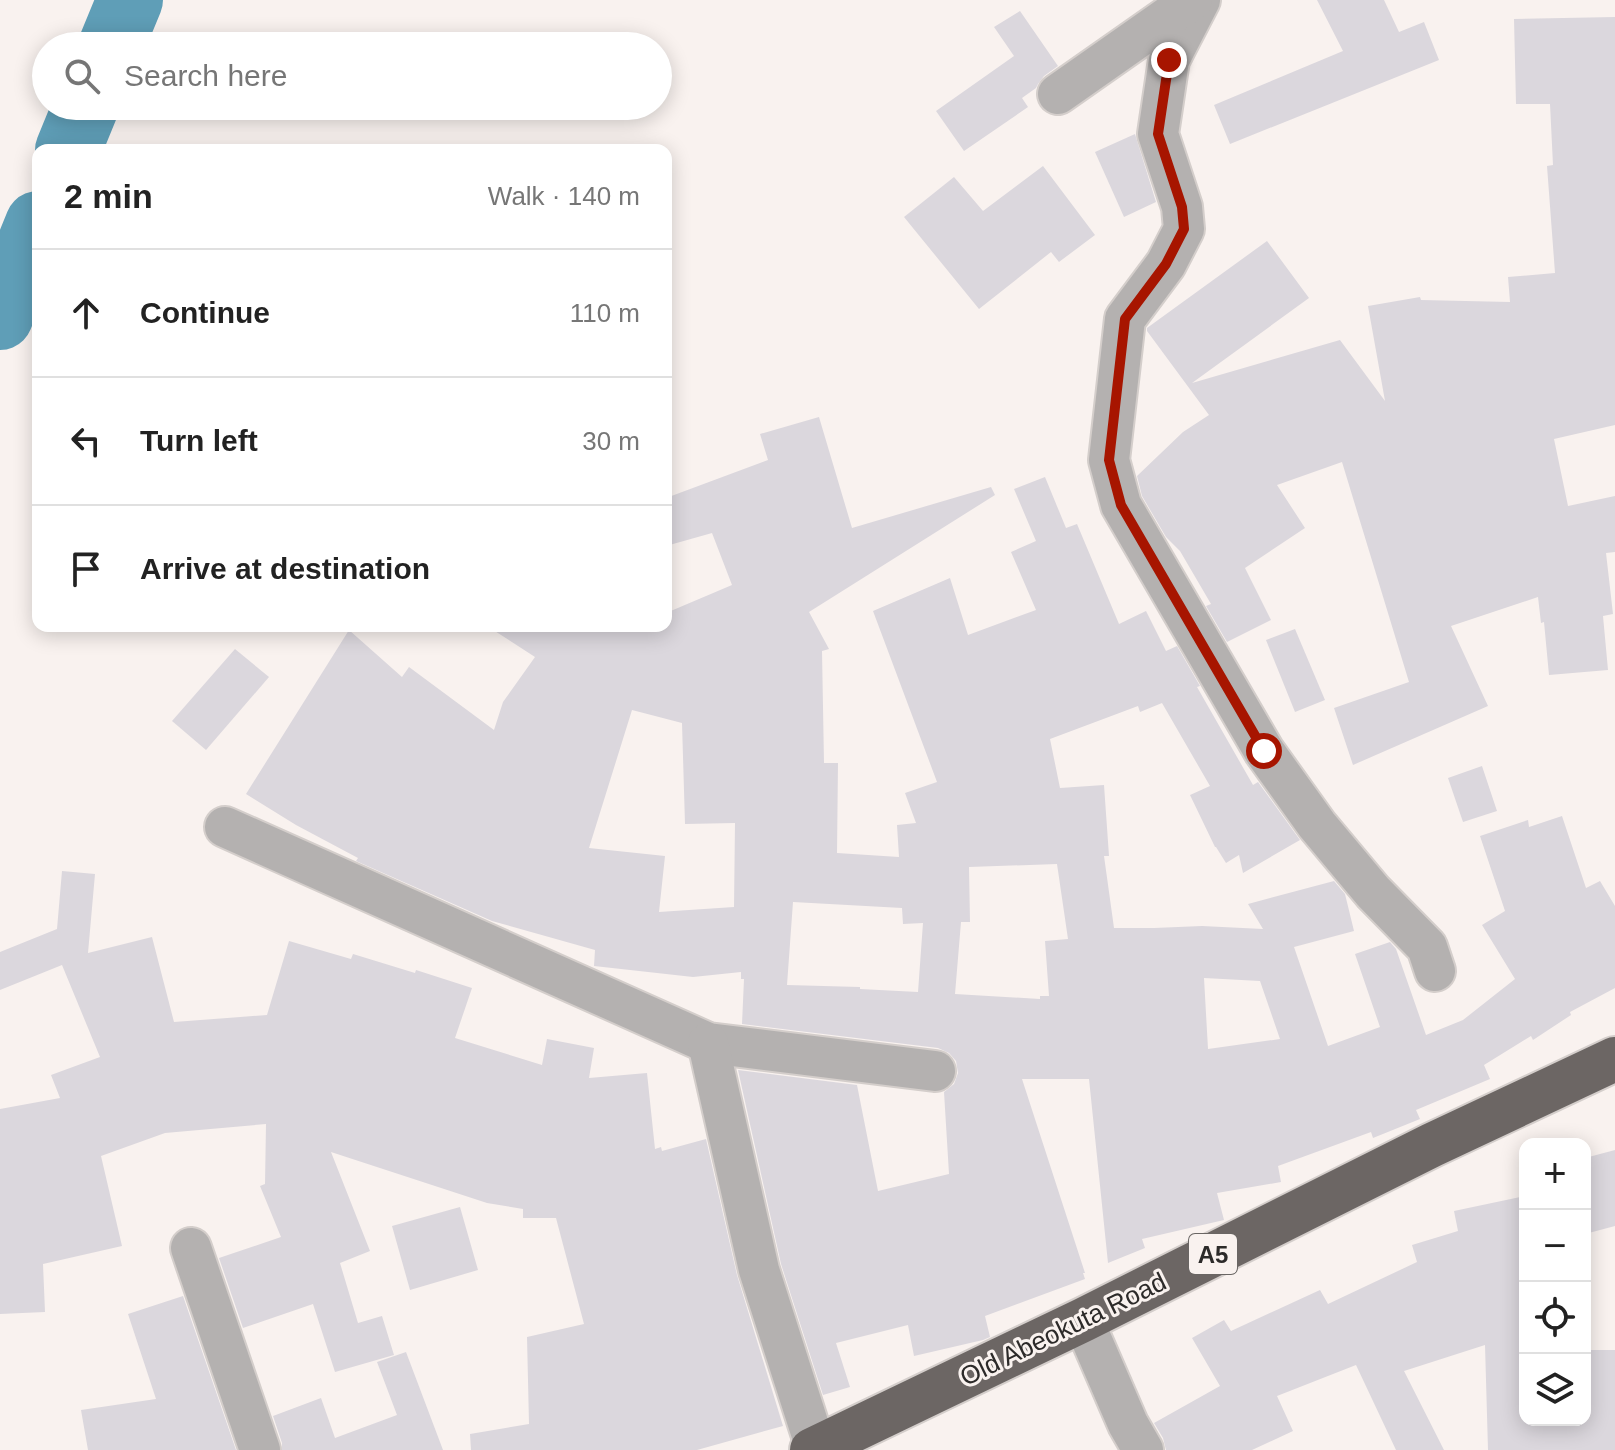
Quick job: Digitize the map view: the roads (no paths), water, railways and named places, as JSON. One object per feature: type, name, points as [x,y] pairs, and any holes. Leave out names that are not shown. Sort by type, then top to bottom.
[{"type":"highway","name":"Old Abeokuta Road","points":[[814,1449],[1083,1320],[1432,1145],[1615,1059]]},
{"type":"street","points":[[1058,94],[1192,0]]},
{"type":"street","points":[[1200,0],[1169,60],[1158,134],[1182,207],[1184,229],[1166,264],[1125,319],[1109,460],[1121,505],[1264,751],[1317,825],[1373,892],[1427,947],[1435,971]]},
{"type":"street","points":[[225,827],[708,1043],[935,1071]]},
{"type":"street","points":[[708,1043],[759,1270],[814,1449]]},
{"type":"street","points":[[191,1248],[260,1450]]},
{"type":"street","points":[[1083,1320],[1128,1424],[1143,1450]]},
{"type":"waterway","points":[[117,32],[130,0]]},
{"type":"waterway","points":[[70,144],[80,120]]},
{"type":"waterway","points":[[0,317],[32,239]]}]
